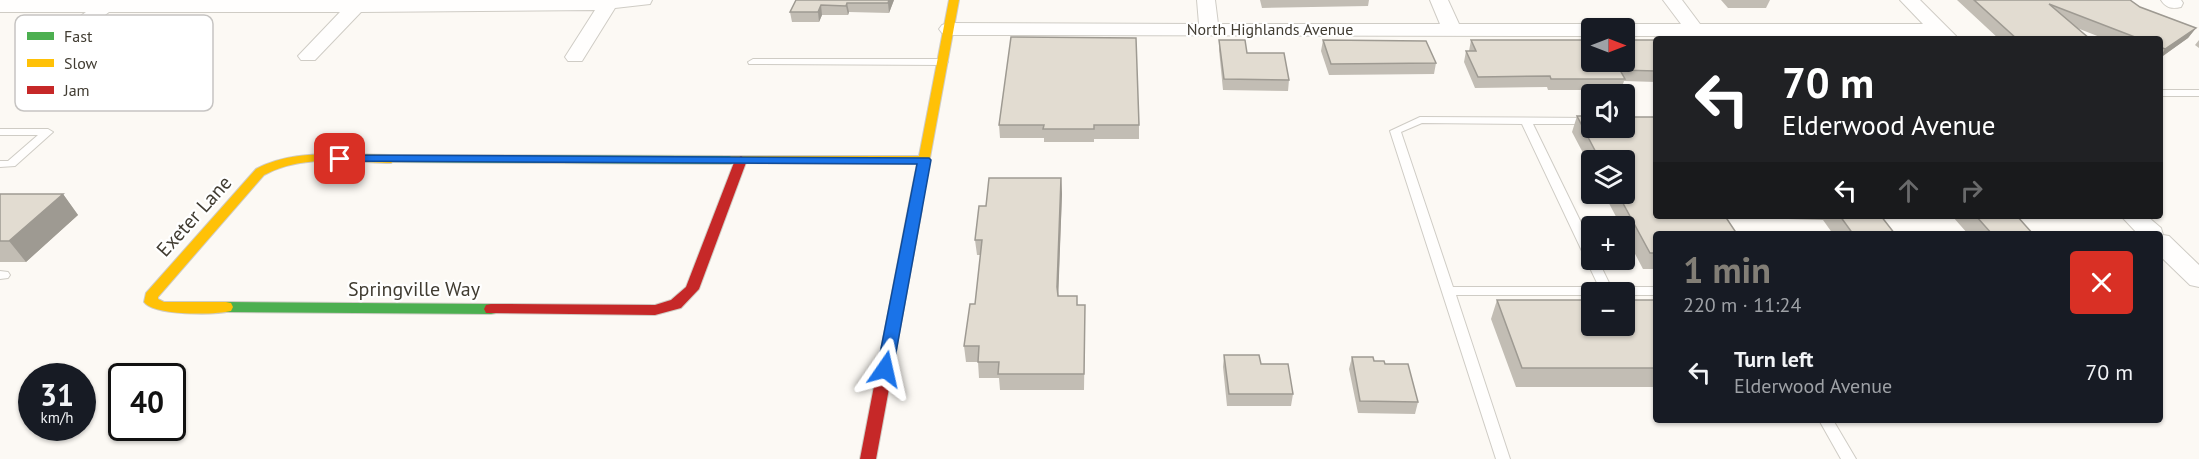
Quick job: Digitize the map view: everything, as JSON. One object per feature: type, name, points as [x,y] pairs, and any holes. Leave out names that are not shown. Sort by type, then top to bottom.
[{"type":"street","points":[[0,6],[608,5],[643,0]]},
{"type":"street","points":[[868,459],[954,0]]},
{"type":"street","points":[[1206,0],[1209,29]]},
{"type":"street","points":[[1439,0],[1452,30]]},
{"type":"street","points":[[1672,0],[1695,30]]},
{"type":"street","points":[[1909,0],[1945,35]]},
{"type":"street","points":[[575,57],[608,5]]},
{"type":"street","points":[[93,15],[105,6]]},
{"type":"street","points":[[308,56],[356,6]]},
{"type":"street","name":"North Highlands Avenue","points":[[949,29],[1581,30]]},
{"type":"street","points":[[1635,30],[1945,35]]},
{"type":"street","name":"Exeter Lane","points":[[151,302],[150,296],[155,289],[260,172],[275,163],[292,159],[741,160]]},
{"type":"street","points":[[741,160],[924,160]]},
{"type":"street","name":"Springville Way","points":[[151,302],[162,307],[655,310],[678,304],[692,290],[741,160]]},
{"type":"street","points":[[2136,219],[2149,231]]},
{"type":"street","points":[[2163,245],[2199,279]]},
{"type":"lane","points":[[753,62],[943,62]]},
{"type":"lane","points":[[2163,93],[2199,93]]},
{"type":"lane","points":[[1503,459],[1395,131],[1420,120],[1581,121]]},
{"type":"lane","points":[[1526,121],[1581,236]]},
{"type":"lane","points":[[0,132],[48,132],[11,164],[0,164]]},
{"type":"lane","points":[[1448,291],[1581,291]]},
{"type":"lane","points":[[1635,291],[1653,291]]},
{"type":"lane","points":[[1828,423],[1849,459]]},
{"type":"building","points":[[796,0],[889,0],[888,3],[821,5],[818,12],[790,12]]},
{"type":"building","points":[[1974,0],[2130,0],[2140,7],[2196,28],[2165,49],[2163,48],[2163,36],[2132,36],[2049,4],[2086,36],[2014,36]]},
{"type":"building","points":[[1011,37],[1136,38],[1139,125],[1094,125],[1094,129],[1043,129],[1044,125],[999,125]]},
{"type":"building","points":[[1219,40],[1245,40],[1247,53],[1284,53],[1289,80],[1224,79]]},
{"type":"building","points":[[1323,40],[1426,41],[1436,63],[1331,64]]},
{"type":"building","points":[[1471,40],[1581,40],[1581,72],[1621,72],[1625,79],[1551,79],[1550,76],[1478,77],[1466,51],[1476,51]]},
{"type":"building","points":[[1635,40],[1653,40],[1653,71],[1635,70]]},
{"type":"building","points":[[1635,117],[1653,117],[1653,219],[1727,219],[1735,231],[1653,231],[1653,253],[1650,253],[1635,225],[1635,216],[1630,216],[1623,204],[1635,204],[1635,150],[1595,150],[1588,138],[1635,138]]},
{"type":"building","points":[[989,178],[1061,178],[1058,296],[1077,296],[1077,305],[1085,305],[1084,374],[998,374],[999,362],[978,362],[979,346],[964,346],[970,304],[975,304],[982,240],[975,240],[979,206],[986,206]]},
{"type":"building","points":[[0,194],[63,194],[9,241],[0,241]]},
{"type":"building","points":[[1842,219],[1883,219],[1893,231],[1851,231]]},
{"type":"building","points":[[1979,219],[2020,219],[2030,231],[1989,231]]},
{"type":"building","points":[[1497,300],[1581,300],[1581,336],[1635,336],[1635,300],[1653,300],[1653,368],[1522,368]]},
{"type":"building","points":[[1224,355],[1259,355],[1261,364],[1288,364],[1293,394],[1229,394]]},
{"type":"building","points":[[1352,357],[1373,357],[1374,361],[1384,361],[1385,364],[1408,364],[1418,402],[1360,401]]},
{"type":"traffic: fast","points":[[391,159],[731,160]]},
{"type":"traffic: fast","points":[[226,307],[491,309]]},
{"type":"traffic: slow","points":[[915,209],[954,0]]},
{"type":"traffic: slow","points":[[226,307],[162,307],[151,302],[151,296],[260,172],[272,165],[304,159],[391,159]]},
{"type":"traffic: slow","points":[[731,160],[924,160]]},
{"type":"traffic: jam","points":[[491,309],[655,310],[676,304],[692,289],[741,160]]},
{"type":"traffic: jam","points":[[868,459],[915,209]]},
{"type":"route","points":[[340,159],[924,160],[885,369]]}]
